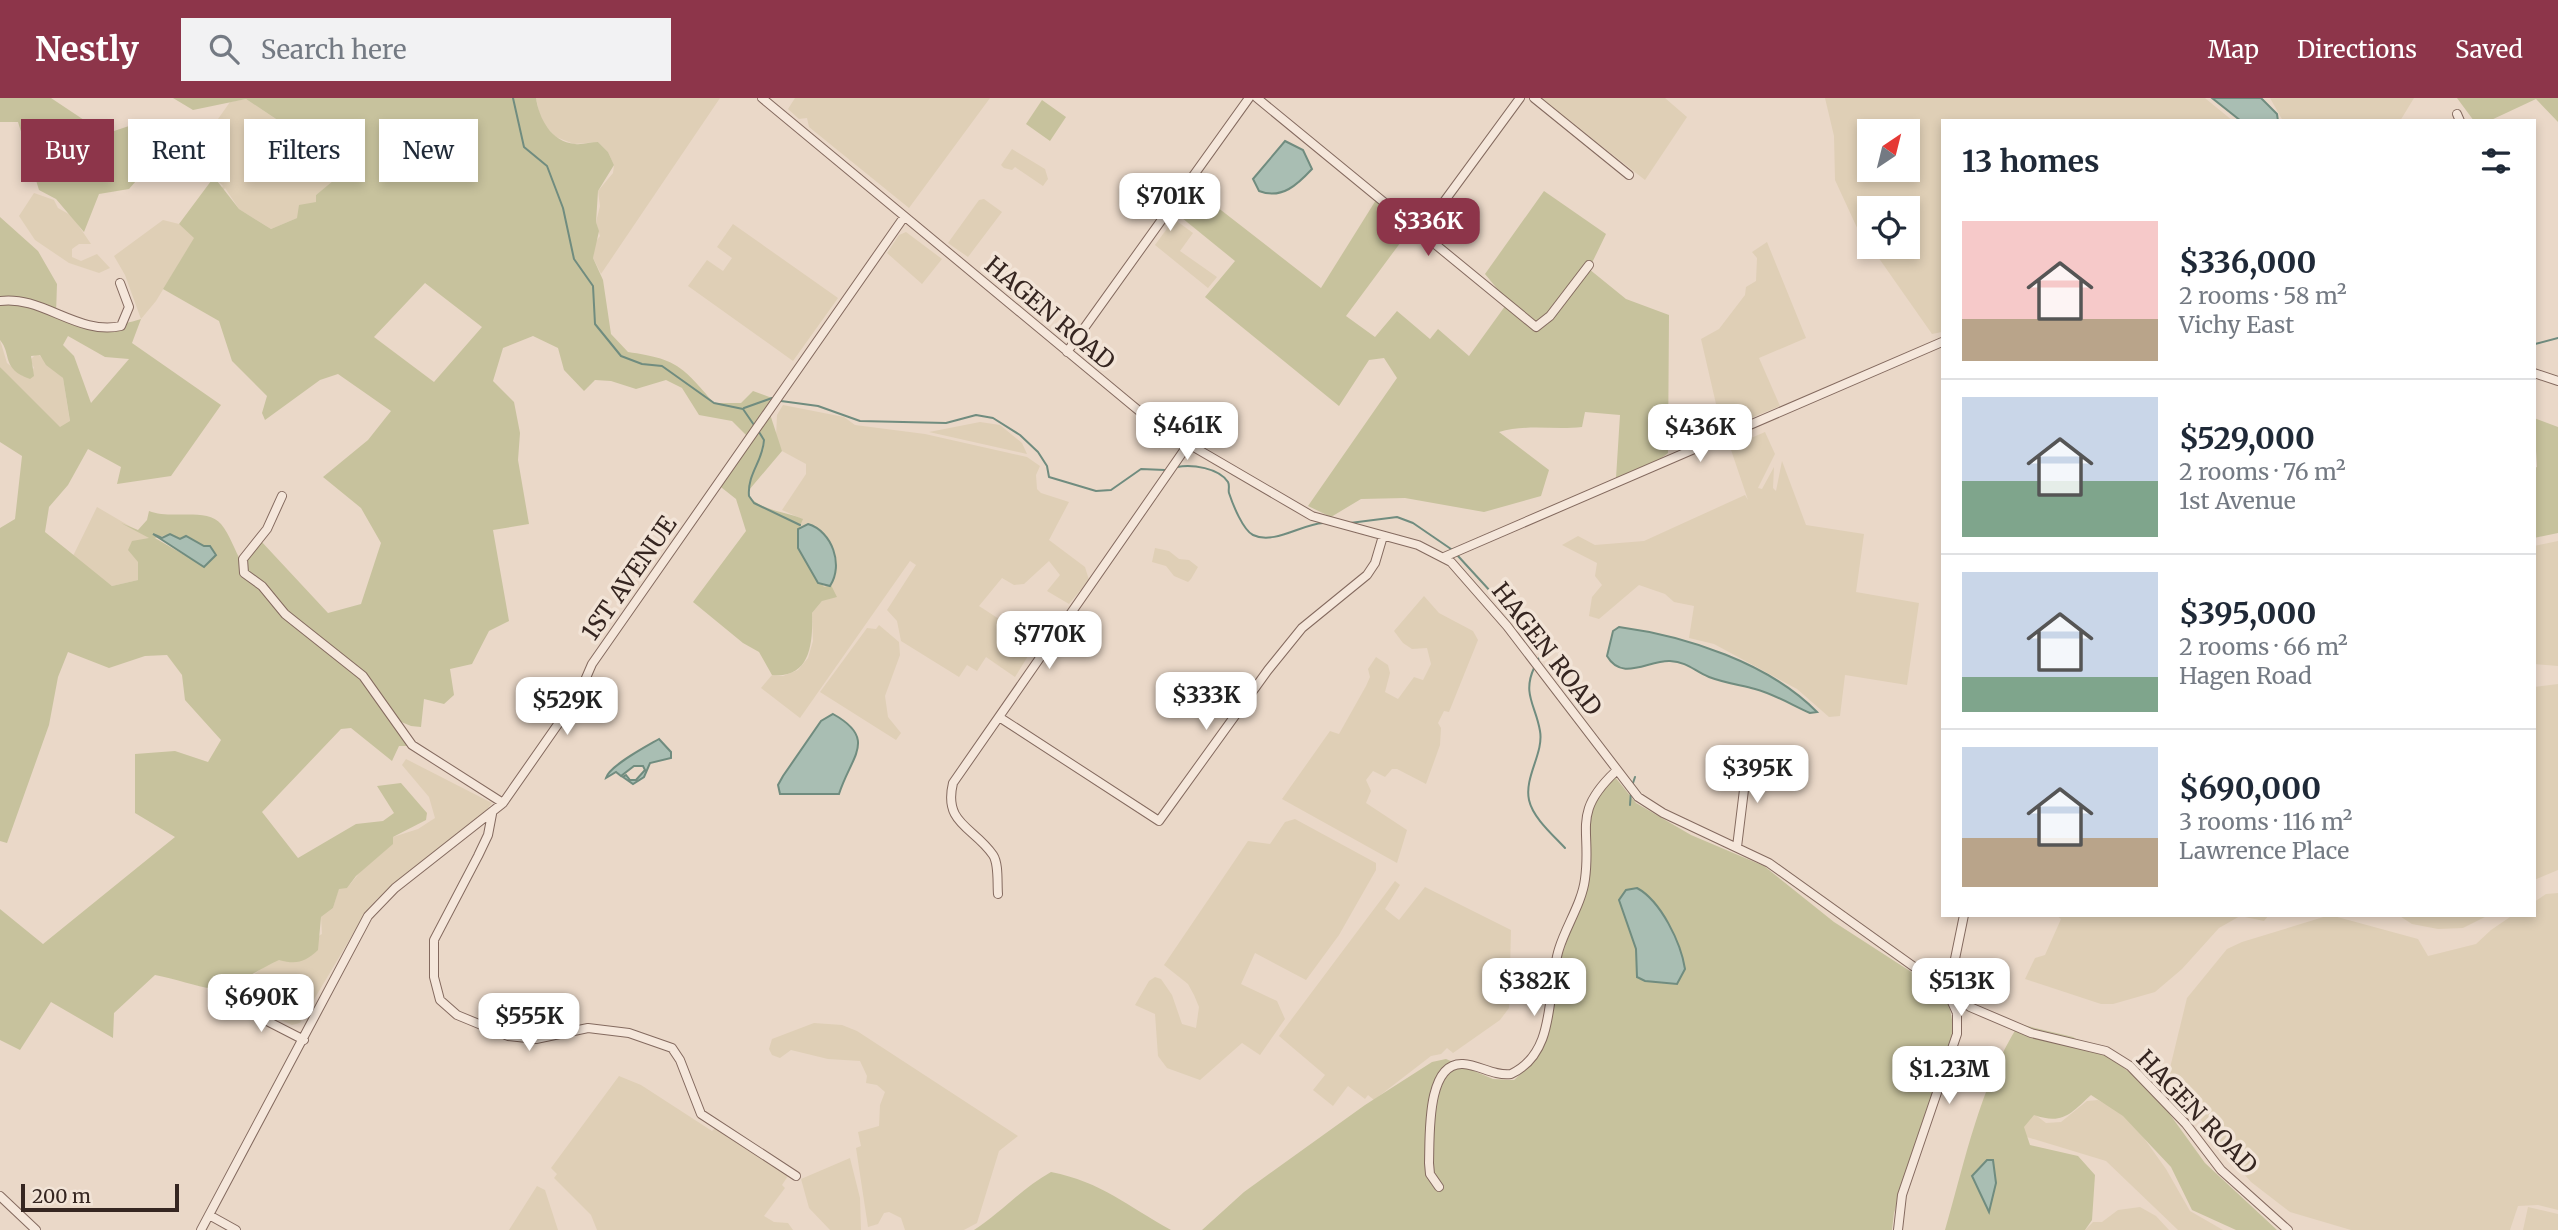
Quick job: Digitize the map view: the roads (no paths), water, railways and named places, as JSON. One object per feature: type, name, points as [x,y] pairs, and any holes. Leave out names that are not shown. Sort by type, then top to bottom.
[{"type":"street","name":"HAGEN ROAD","points":[[762,98],[1156,425],[1187,446],[1312,516],[1418,545],[1444,557],[1457,567],[1507,626],[1635,795],[1663,813],[1737,847],[1796,881],[1970,1007],[2031,1032],[2106,1051],[2130,1066],[2186,1124],[2221,1170],[2288,1230]]},
{"type":"street","points":[[1067,352],[1249,98]]},
{"type":"street","points":[[1257,98],[1536,327],[1550,316],[1589,265]]},
{"type":"street","points":[[1421,233],[1520,98]]},
{"type":"street","points":[[1534,98],[1629,174]]},
{"type":"street","name":"1ST AVENUE","points":[[201,1230],[376,906],[503,803],[579,694],[592,664],[904,217]]},
{"type":"street","points":[[0,301],[16,299],[103,330],[121,326],[129,307],[120,283]]},
{"type":"street","points":[[1444,557],[1941,342]]},
{"type":"street","points":[[2536,374],[2558,381]]},
{"type":"street","points":[[998,894],[994,857],[954,815],[949,799],[953,783],[1187,446]]},
{"type":"street","points":[[282,496],[267,529],[243,559],[244,573],[262,586],[285,614],[363,676],[412,745],[503,803]]},
{"type":"street","points":[[999,717],[1159,821],[1268,670],[1303,628],[1369,572],[1383,536]]},
{"type":"street","points":[[1737,847],[1748,757]]},
{"type":"street","points":[[1438,1187],[1430,1174],[1429,1163],[1436,1084],[1443,1071],[1455,1064],[1511,1074],[1521,1068],[1538,1048],[1548,1021],[1557,956],[1585,882],[1587,851],[1584,828],[1587,810],[1598,790],[1615,772]]},
{"type":"street","points":[[492,814],[488,835],[434,940],[434,977],[440,1000],[457,1015],[509,1036],[536,1039],[588,1028],[629,1033],[672,1048],[680,1060],[701,1114],[796,1176]]},
{"type":"street","points":[[1898,1230],[1902,1195],[1957,1034],[1957,1013],[1948,993],[1964,917]]},
{"type":"street","points":[[232,1003],[304,1040]]},
{"type":"street","points":[[0,1196],[36,1230]]},
{"type":"street","points":[[209,1215],[236,1230]]},
{"type":"waterway","points":[[513,98],[524,147],[547,166],[563,208],[574,259],[593,286],[595,324],[621,356],[642,364],[662,366],[714,403],[743,409],[754,425]]},
{"type":"waterway","points":[[2536,344],[2558,338]]},
{"type":"waterway","points":[[744,408],[772,398]]},
{"type":"waterway","points":[[781,401],[818,406],[860,421],[946,423],[976,415],[993,418],[1020,435],[1038,452],[1047,466],[1049,477],[1096,491],[1111,490],[1141,469],[1165,470]]},
{"type":"waterway","points":[[759,432],[764,440],[763,448],[750,481],[749,496],[754,503],[800,525]]},
{"type":"waterway","points":[[1177,467],[1205,468],[1224,477],[1229,483],[1229,493],[1239,517],[1253,535],[1279,536],[1323,523]]},
{"type":"waterway","points":[[1350,523],[1397,517],[1413,523],[1451,549]]},
{"type":"waterway","points":[[1458,556],[1526,630],[1542,653],[1538,660]]},
{"type":"waterway","points":[[1534,668],[1529,685],[1540,739],[1529,783],[1529,800],[1539,820],[1565,848]]},
{"type":"waterway","points":[[1632,786],[1635,777]]},
{"type":"waterway","points":[[1630,805],[1631,791]]}]
